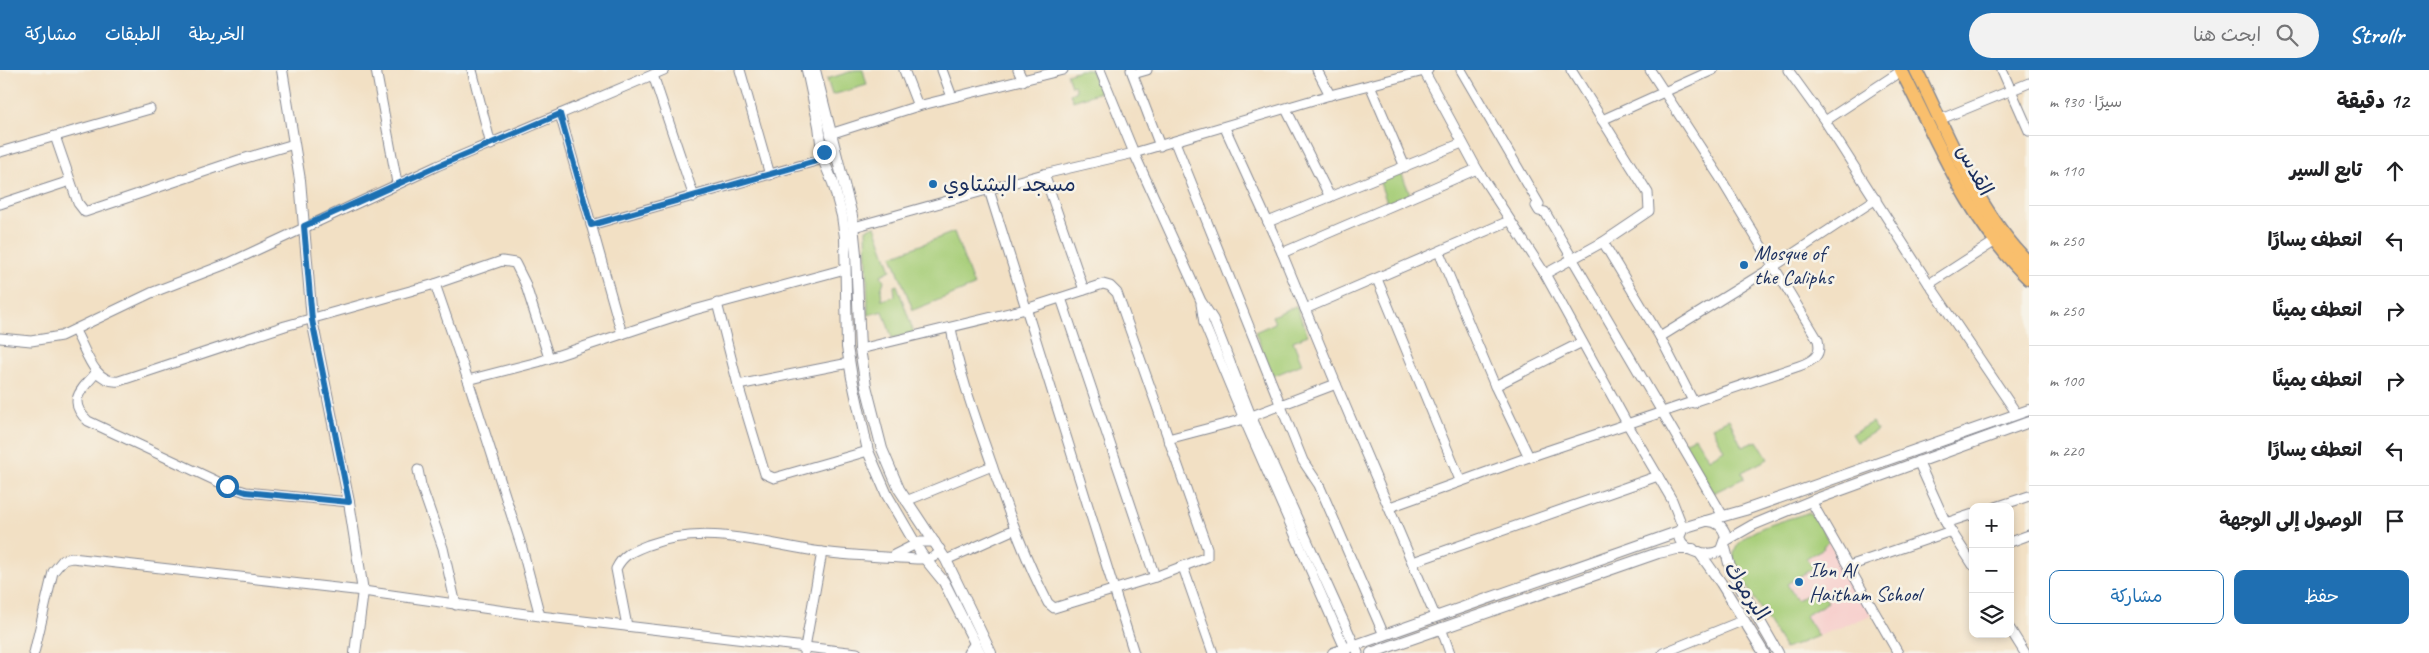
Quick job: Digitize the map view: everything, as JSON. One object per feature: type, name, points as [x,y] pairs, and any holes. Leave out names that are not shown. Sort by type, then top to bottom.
[{"type":"main road","name":"القدس","points":[[1901,70],[1971,206],[1994,242],[2029,279]]},
{"type":"main road","name":"القدس","points":[[1916,70],[1987,211],[2004,236],[2029,264]]},
{"type":"street","points":[[282,70],[294,144],[304,226],[312,320],[349,502],[363,591],[355,653]]},
{"type":"street","points":[[376,70],[397,183]]},
{"type":"street","points":[[472,70],[490,144]]},
{"type":"street","points":[[0,338],[42,341],[74,331],[151,293],[229,263],[397,183],[664,70]]},
{"type":"street","points":[[740,70],[770,175]]},
{"type":"street","points":[[807,70],[819,126],[823,159],[833,183],[842,216],[849,363],[868,451],[880,482],[916,544],[944,582],[980,653]]},
{"type":"street","points":[[815,70],[854,227],[860,349],[866,386],[882,449],[892,476],[906,502],[946,560],[992,653]]},
{"type":"street","points":[[904,70],[918,106]]},
{"type":"street","points":[[942,70],[952,97]]},
{"type":"street","points":[[1018,70],[1022,81]]},
{"type":"street","points":[[830,134],[918,106],[1063,70]]},
{"type":"street","points":[[1100,70],[1134,153],[1201,302],[1213,319],[1248,417],[1351,650]]},
{"type":"street","points":[[1147,70],[1132,72],[1160,146]]},
{"type":"street","points":[[1317,70],[1330,95]]},
{"type":"street","points":[[1461,70],[1540,204],[1536,206],[1539,211],[1545,212],[1573,258],[1723,516]]},
{"type":"street","points":[[1545,274],[1603,242],[1649,211],[1650,206],[1648,192],[1571,70]]},
{"type":"street","points":[[1390,506],[1460,480],[1663,414],[1799,366],[1816,358],[1818,340],[1719,176],[1650,70]]},
{"type":"street","points":[[1602,120],[1713,70]]},
{"type":"street","points":[[1788,70],[1825,121],[1929,284],[2017,414]]},
{"type":"street","points":[[1825,121],[1901,70]]},
{"type":"street","points":[[2002,70],[2029,131]]},
{"type":"street","points":[[854,227],[1044,174],[1175,142],[1330,95],[1426,71],[1477,169],[1545,274],[1678,512],[1682,530],[1679,537],[1681,543],[1696,550],[1712,554],[1721,550],[1725,543],[1753,525],[1810,501],[2029,422]]},
{"type":"street","points":[[653,75],[694,197]]},
{"type":"street","points":[[1941,119],[2029,83]]},
{"type":"street","points":[[1370,85],[1405,166]]},
{"type":"street","points":[[0,152],[150,109]]},
{"type":"street","points":[[1286,109],[1330,197]]},
{"type":"street","points":[[560,114],[622,334]]},
{"type":"street","points":[[1225,128],[1282,253],[1435,616]]},
{"type":"street","points":[[55,136],[80,208],[87,212],[239,160],[294,144]]},
{"type":"street","points":[[1175,142],[1303,461],[1319,485],[1384,635]]},
{"type":"street","points":[[1268,222],[1462,142]]},
{"type":"street","points":[[823,159],[830,165],[836,156]]},
{"type":"street","points":[[591,225],[823,159]]},
{"type":"street","points":[[1282,253],[1477,169]]},
{"type":"street","points":[[1044,174],[1084,290]]},
{"type":"street","points":[[0,204],[70,181]]},
{"type":"street","points":[[989,190],[1134,653]]},
{"type":"street","points":[[1660,337],[1773,267],[1876,199]]},
{"type":"street","points":[[1305,308],[1377,279],[1509,221]]},
{"type":"street","points":[[1603,242],[1660,337],[1694,403]]},
{"type":"street","points":[[1929,284],[1994,242]]},
{"type":"street","points":[[1439,252],[1495,386],[1529,457]]},
{"type":"street","points":[[74,331],[97,372],[107,381],[125,380],[286,326],[435,284],[502,261],[515,263],[525,283],[549,358]]},
{"type":"street","points":[[468,380],[549,358],[717,303],[845,269]]},
{"type":"street","points":[[1377,279],[1460,480]]},
{"type":"street","points":[[435,284],[522,548],[540,616]]},
{"type":"street","points":[[860,349],[1026,309],[1106,284],[1117,293],[1208,554],[1207,557],[1155,577],[1054,608],[1044,595],[1015,529],[957,359],[951,328]]},
{"type":"street","points":[[1061,298],[1155,577]]},
{"type":"street","points":[[717,303],[738,385],[767,476],[777,477],[868,451]]},
{"type":"street","points":[[1495,386],[1582,342]]},
{"type":"street","points":[[738,385],[849,363]]},
{"type":"street","points":[[97,372],[76,398],[80,414],[88,421],[227,486],[246,492],[349,502]]},
{"type":"street","points":[[1168,439],[1248,417],[1336,384]]},
{"type":"street","points":[[1333,653],[1351,650],[1384,635],[1435,616],[1701,522],[2029,410]]},
{"type":"street","points":[[1918,461],[1946,523],[1969,557]]},
{"type":"street","points":[[906,502],[992,466]]},
{"type":"street","points":[[418,470],[421,486],[443,548],[456,605]]},
{"type":"street","points":[[1413,562],[1658,476]]},
{"type":"street","points":[[2008,503],[2029,496]]},
{"type":"street","points":[[1810,501],[1898,653]]},
{"type":"street","points":[[1678,512],[1689,521],[1711,521],[1721,526],[1726,536],[1725,543],[1731,571],[1778,653]]},
{"type":"street","points":[[1946,523],[1969,515]]},
{"type":"street","points":[[946,560],[1015,529]]},
{"type":"street","points":[[1849,566],[1951,532]]},
{"type":"street","points":[[627,626],[616,569],[626,554],[645,546],[686,534],[746,538],[822,552],[926,559],[935,557],[937,545]]},
{"type":"street","points":[[2014,541],[2029,535]]},
{"type":"street","points":[[891,556],[925,541],[937,545]]},
{"type":"street","points":[[1371,653],[1658,553],[1677,549],[1696,550]]},
{"type":"street","name":"اليرموك","points":[[1696,550],[1764,653]]},
{"type":"street","points":[[805,650],[822,552]]},
{"type":"street","points":[[34,653],[52,572],[63,560],[72,558],[363,591],[456,605],[805,650],[857,653]]},
{"type":"street","points":[[1183,567],[1213,653]]},
{"type":"street","points":[[1662,653],[1744,620]]},
{"type":"street","points":[[1441,628],[1450,653]]},
{"type":"street","points":[[2014,635],[2025,653]]},
{"type":"street","points":[[968,653],[975,643]]},
{"type":"shaded area","name":"Ibn Al Haitham School","points":[[1809,513],[1814,517],[1872,615],[1785,649],[1735,567],[1734,557],[1738,544],[1748,533]]},
{"type":"green space","points":[[856,70],[863,70],[867,85],[832,95],[827,79]]},
{"type":"green space","points":[[1080,70],[1091,70],[1100,92],[1073,101],[1070,94],[1076,91],[1074,85],[1071,86],[1067,74]]},
{"type":"green space","points":[[1401,172],[1410,194],[1387,203],[1379,180]]},
{"type":"green space","points":[[875,226],[891,270],[881,275],[884,281],[881,290],[882,300],[895,296],[894,286],[897,285],[914,333],[892,338],[883,311],[868,315],[866,229]]},
{"type":"green space","points":[[954,232],[974,286],[913,310],[892,256]]},
{"type":"green space","points":[[1296,306],[1308,335],[1293,341],[1302,364],[1273,376],[1255,332],[1275,323],[1272,316]]},
{"type":"green space","points":[[1729,419],[1742,447],[1757,441],[1768,459],[1742,472],[1744,478],[1713,493],[1682,443],[1695,437],[1709,459],[1724,450],[1712,427]]},
{"type":"green space","points":[[1872,422],[1877,430],[1857,442],[1852,434]]},
{"type":"green space","name":"Ibn Al Haitham School","points":[[1807,513],[1814,517],[1829,541],[1823,546],[1824,548],[1806,558],[1816,571],[1813,573],[1810,570],[1787,584],[1797,600],[1819,588],[1828,602],[1805,616],[1818,636],[1785,649],[1735,567],[1734,555],[1738,545],[1746,536],[1770,525]]},
{"type":"place","name":"مسجد البشتاوي","points":[[933,184]]},
{"type":"place","name":"Mosque of the Caliphs","points":[[1744,265]]},
{"type":"place","name":"Ibn Al Haitham School","points":[[1799,582]]},
{"type":"route","points":[[227,486],[246,492],[349,502],[312,320],[304,226],[397,183],[560,114],[591,225],[823,159],[822,154],[824,152]]}]
